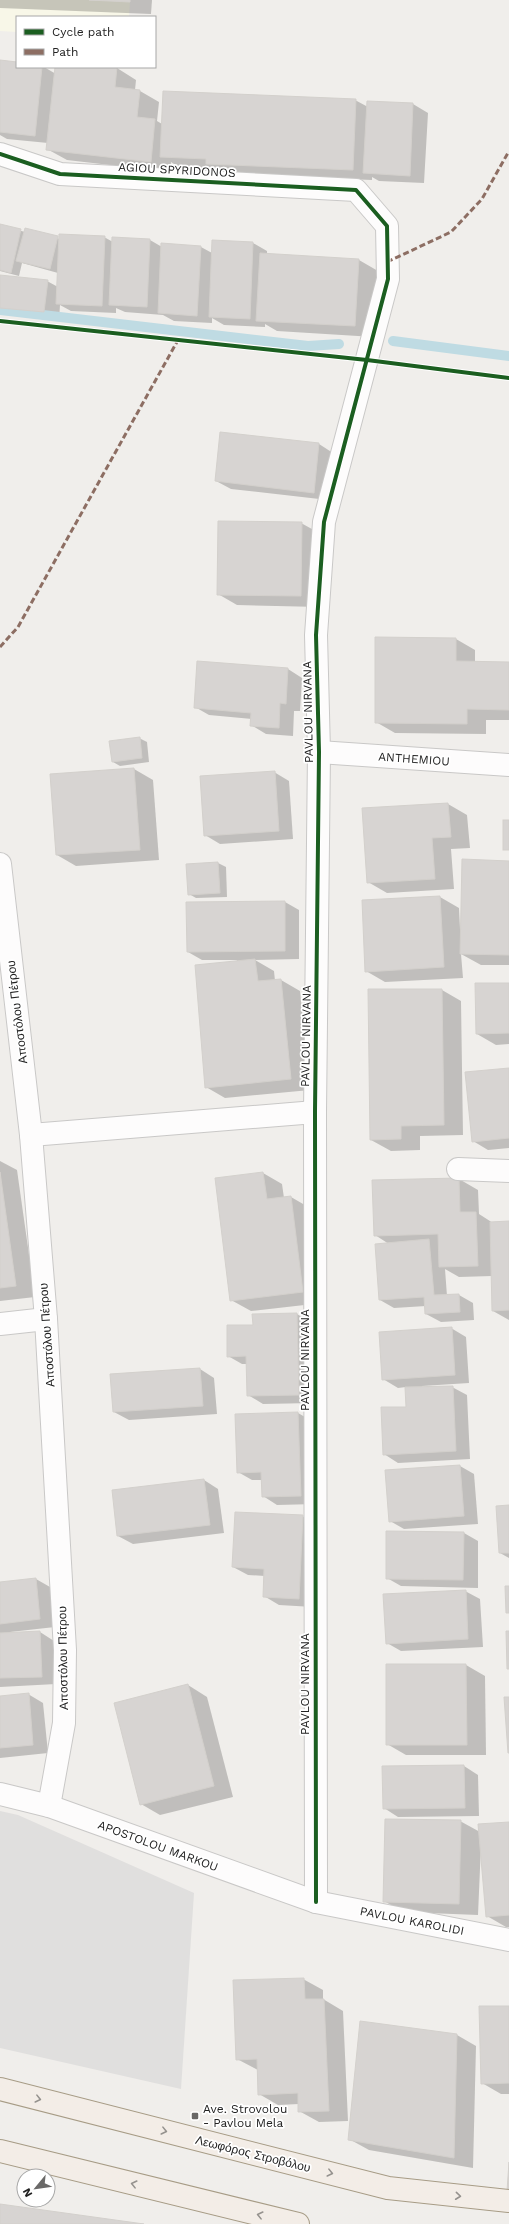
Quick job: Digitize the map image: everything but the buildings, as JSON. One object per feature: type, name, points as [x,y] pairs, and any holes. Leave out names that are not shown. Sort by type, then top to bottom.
[{"type":"main road","name":"Λεωφόρος Στροβόλου","points":[[0,2089],[388,2188],[509,2202]]},
{"type":"main road","points":[[0,2151],[298,2224]]},
{"type":"street","name":"AGIOU SPYRIDONOS","points":[[0,154],[60,174],[356,190]]},
{"type":"street","name":"PAVLOU NIRVANA","points":[[316,1902],[315,1112],[319,752],[316,635],[324,522],[388,279],[387,226],[356,190]]},
{"type":"street","name":"ANTHEMIOU","points":[[319,752],[509,765]]},
{"type":"street","name":"Αποστόλου Πέτρου","points":[[0,864],[31,1135],[46,1319],[65,1650],[64,1723],[48,1806]]},
{"type":"street","points":[[31,1135],[315,1112]]},
{"type":"street","points":[[458,1169],[509,1171]]},
{"type":"street","points":[[0,1324],[46,1319]]},
{"type":"street","name":"APOSTOLOU MARKOU","points":[[0,1794],[48,1806],[316,1902]]},
{"type":"street","name":"PAVLOU KAROLIDI","points":[[316,1902],[509,1940]]},
{"type":"shaded area","points":[[0,0],[130,0],[129,16],[16,16],[16,32],[0,31]]},
{"type":"shaded area","points":[[0,1811],[18,1815],[194,1893],[181,2089],[0,2048]]},
{"type":"waterway","points":[[0,310],[308,346],[339,344]]},
{"type":"waterway","points":[[393,341],[509,356]]},
{"type":"marked path","points":[[387,262],[451,232],[482,199],[509,151]]},
{"type":"marked path","points":[[0,647],[18,627],[178,340]]},
{"type":"cycle path","points":[[0,154],[60,174],[356,190],[387,226],[388,279],[324,522],[316,635],[319,752],[315,1112],[316,1902]]},
{"type":"cycle path","points":[[0,321],[367,360],[509,378]]},
{"type":"place","name":"Ave. Strovolou - Pavlou Mela","points":[[195,2116]]}]
